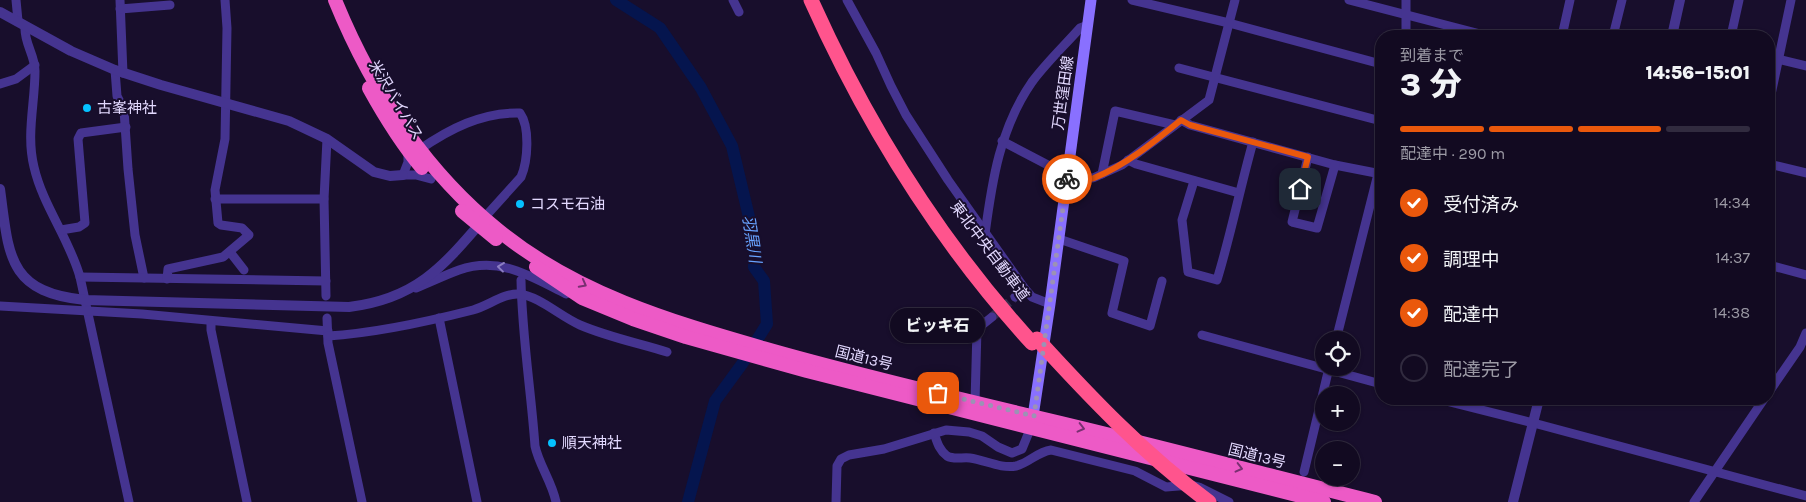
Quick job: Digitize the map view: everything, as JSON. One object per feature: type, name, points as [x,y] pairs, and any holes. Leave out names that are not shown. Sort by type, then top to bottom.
[{"type":"highway","name":"米沢バイパス","points":[[326,0],[352,58],[387,121],[413,151],[468,205],[481,222]]},
{"type":"highway","name":"米沢バイパス","points":[[336,0],[375,81],[413,151],[431,179],[481,222]]},
{"type":"highway","name":"東北中央自動車道","points":[[811,0],[849,80],[910,184],[938,228],[995,302],[1110,417],[1209,502]]},
{"type":"highway","name":"東北中央自動車道","points":[[820,0],[857,78],[885,130],[972,260],[1034,341],[1105,420],[1162,472],[1199,502]]},
{"type":"highway","name":"国道13号","points":[[481,222],[549,276],[582,298],[594,303],[687,332],[808,366],[1032,422],[1375,502]]},
{"type":"highway","name":"国道13号","points":[[481,222],[585,286],[687,332]]},
{"type":"highway","name":"国道13号","points":[[808,366],[975,402],[1032,422],[1324,502]]},
{"type":"main road","name":"万世窪田線","points":[[1032,422],[1091,0]]},
{"type":"street","points":[[16,0],[24,36],[35,65],[30,130],[34,169],[48,206],[72,252],[80,277],[129,502]]},
{"type":"street","points":[[167,279],[168,270],[223,257],[249,235],[242,228],[221,226],[218,223],[215,199],[216,183],[225,139],[225,0]]},
{"type":"street","points":[[733,0],[739,12]]},
{"type":"street","points":[[847,0],[876,53],[906,115],[985,234],[1032,297],[1050,304]]},
{"type":"street","points":[[1132,0],[1229,23],[1375,62]]},
{"type":"street","points":[[1002,142],[1067,177],[1093,178],[1108,172],[1128,160],[1209,100],[1235,0]]},
{"type":"street","points":[[1349,0],[1465,30]]},
{"type":"street","points":[[1406,0],[1406,30]]},
{"type":"street","points":[[1563,30],[1570,0]]},
{"type":"street","points":[[1614,30],[1622,0]]},
{"type":"street","points":[[1673,30],[1680,0]]},
{"type":"street","points":[[1732,30],[1739,0]]},
{"type":"street","points":[[1775,74],[1792,0]]},
{"type":"street","points":[[144,278],[135,235],[124,110],[117,96],[120,5],[170,5]]},
{"type":"street","points":[[0,12],[71,50],[119,71],[160,85],[226,102],[302,126],[327,140],[374,172],[390,176],[416,174],[431,179]]},
{"type":"street","points":[[985,234],[1002,142],[1013,115],[1032,82],[1080,28],[1088,25]]},
{"type":"street","points":[[1775,58],[1806,66]]},
{"type":"street","points":[[0,84],[16,78],[35,65]]},
{"type":"street","points":[[1179,68],[1375,119]]},
{"type":"street","points":[[1102,174],[1116,112],[1190,125],[1334,165],[1375,173]]},
{"type":"street","points":[[403,175],[413,151],[466,122],[508,113],[520,114],[524,118],[527,140],[524,169],[521,177],[439,268],[410,290]]},
{"type":"street","points":[[60,230],[78,227],[85,223],[78,138],[81,133],[126,127]]},
{"type":"street","points":[[326,296],[324,199],[327,140]]},
{"type":"street","points":[[1194,181],[1182,220],[1188,272],[1217,280],[1231,234],[1239,193],[1253,142]]},
{"type":"street","points":[[1308,157],[1292,222],[1317,228],[1334,165]]},
{"type":"street","points":[[1128,160],[1136,164],[1239,193]]},
{"type":"street","points":[[1775,165],[1806,173]]},
{"type":"street","points":[[0,189],[7,243],[13,262],[20,274],[32,284],[45,292],[61,297],[85,300],[349,307],[381,301],[461,270],[497,266],[517,270],[575,298],[594,303]]},
{"type":"street","points":[[1338,331],[1375,193]]},
{"type":"street","points":[[215,199],[324,199]]},
{"type":"street","points":[[1059,239],[1124,261],[1112,313],[1150,326],[1162,281]]},
{"type":"street","points":[[230,252],[244,270]]},
{"type":"street","points":[[198,262],[198,280]]},
{"type":"street","points":[[1775,267],[1806,275]]},
{"type":"street","points":[[80,277],[326,281]]},
{"type":"street","points":[[520,280],[535,446],[537,456],[556,502]]},
{"type":"street","points":[[1016,297],[1025,289]]},
{"type":"street","points":[[0,306],[142,314],[328,333],[362,333],[476,310],[505,297],[521,294],[540,302],[581,326],[667,352]]},
{"type":"street","points":[[975,402],[977,329],[992,317]]},
{"type":"street","points":[[327,318],[328,333],[362,502]]},
{"type":"street","points":[[439,318],[477,502]]},
{"type":"street","points":[[211,322],[211,330],[247,502]]},
{"type":"street","points":[[1775,383],[1800,347],[1806,333]]},
{"type":"street","points":[[1202,335],[1315,365]]},
{"type":"street","points":[[1304,472],[1327,376]]},
{"type":"street","points":[[1353,376],[1375,382]]},
{"type":"street","points":[[1462,405],[1806,496]]},
{"type":"street","points":[[1513,502],[1537,405]]},
{"type":"street","points":[[1694,502],[1760,405]]},
{"type":"street","points":[[836,502],[837,466],[841,459],[849,455],[896,446],[946,430],[969,432],[982,436],[1012,453],[1022,449],[1032,422]]},
{"type":"street","points":[[934,433],[938,446],[943,453],[950,457],[969,458],[1016,466],[1042,451],[1051,450],[1135,471],[1166,487],[1191,485],[1199,487],[1229,502]]},
{"type":"waterway","name":"羽黒川","points":[[616,0],[660,28],[701,88],[732,146],[755,242],[754,267],[764,281],[767,324],[742,364],[715,401],[688,502]]},
{"type":"tunnel","points":[[992,317],[1015,297]]},
{"type":"way so far","points":[[938,393],[1034,416],[1067,179]]},
{"type":"place","name":"古峯神社","points":[[87,108]]},
{"type":"place","name":"コスモ石油","points":[[520,204]]},
{"type":"place","name":"ビッキ石","points":[[938,393]]},
{"type":"place","name":"順天神社","points":[[552,443]]},
{"type":"route","points":[[1067,179],[1093,178],[1122,165],[1181,120],[1190,125],[1308,157],[1300,189]]}]
